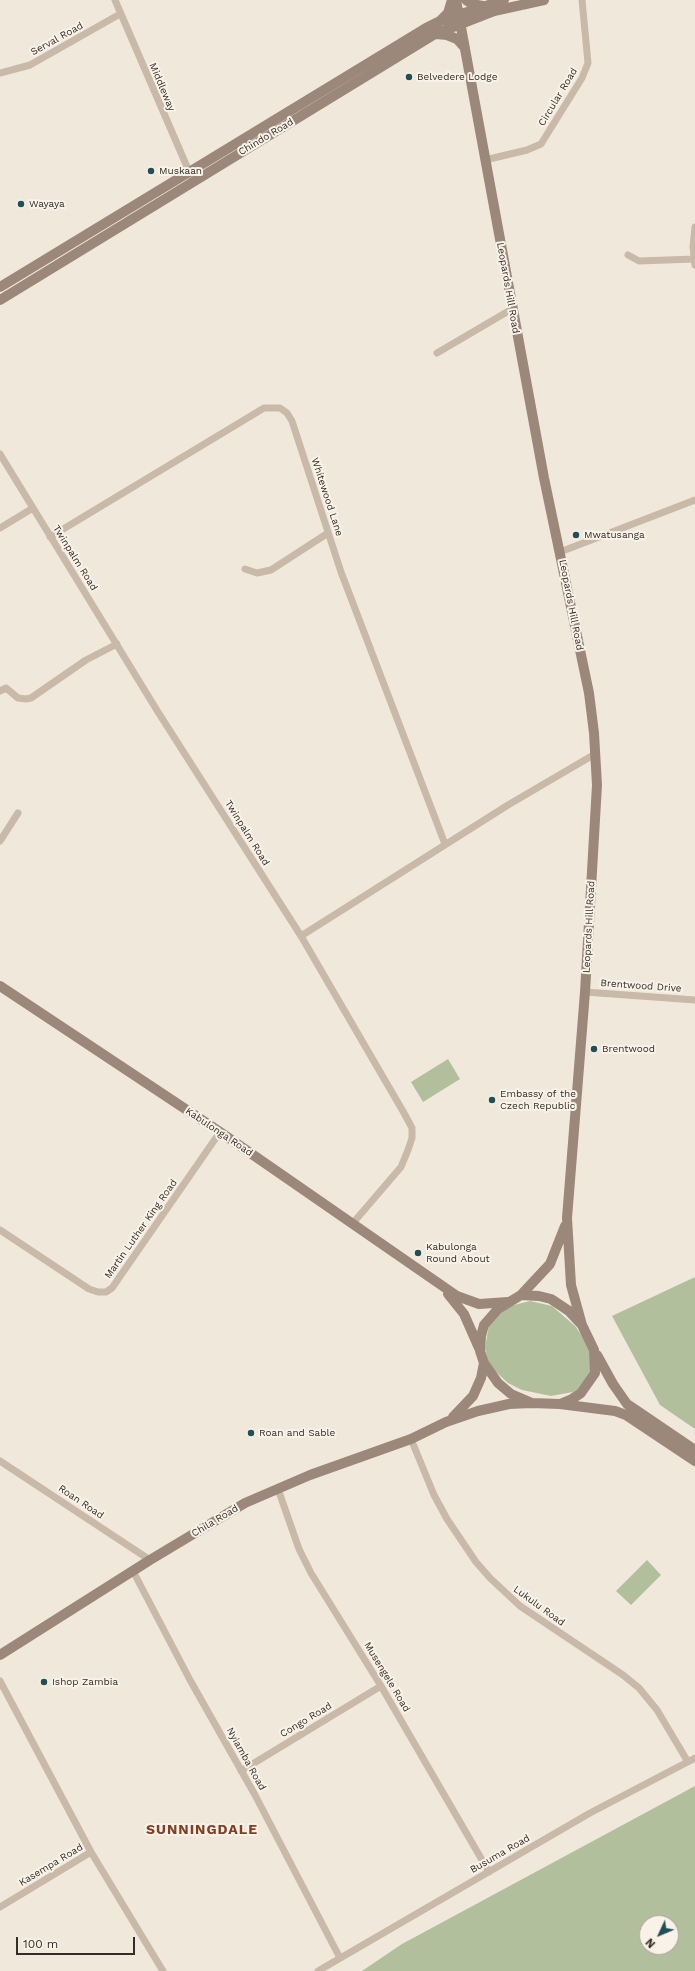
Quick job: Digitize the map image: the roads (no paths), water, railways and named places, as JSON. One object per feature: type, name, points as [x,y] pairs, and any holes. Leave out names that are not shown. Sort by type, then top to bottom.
[{"type":"main road","points":[[440,21],[448,13],[452,0]]},
{"type":"main road","name":"Leopards Hill Road","points":[[456,0],[544,478],[589,693],[595,754],[597,785],[585,992],[567,1218],[571,1285],[582,1325]]},
{"type":"main road","points":[[465,48],[466,35],[472,24],[483,11],[466,0]]},
{"type":"main road","name":"Chindo Road","points":[[0,287],[460,19],[483,11],[504,0]]},
{"type":"main road","name":"Chindo Road","points":[[483,11],[494,11],[544,0]]},
{"type":"main road","name":"Chindo Road","points":[[0,300],[191,177],[440,21],[460,19]]},
{"type":"main road","points":[[435,34],[452,37],[465,48]]},
{"type":"main road","name":"Kabulonga Road","points":[[0,986],[353,1222],[457,1296],[472,1302],[487,1304],[508,1302]]},
{"type":"main road","name":"Leopards Hill Road","points":[[521,1295],[550,1264],[567,1218]]},
{"type":"main road","name":"Kabulonga Road","points":[[435,1281],[460,1308],[480,1351]]},
{"type":"main road","points":[[695,1450],[627,1404],[613,1384],[582,1325],[569,1311],[551,1299],[539,1296],[521,1295],[498,1309],[484,1325],[481,1336],[480,1351],[484,1363],[498,1383],[511,1394],[532,1404],[560,1404],[615,1411],[626,1415],[695,1461]]},
{"type":"main road","points":[[560,1404],[581,1393],[592,1379],[595,1373],[594,1350]]},
{"type":"main road","name":"Chila Road","points":[[446,1422],[466,1405],[473,1396],[481,1378],[484,1363]]},
{"type":"main road","name":"Chila Road","points":[[0,1655],[150,1560],[245,1503],[338,1464],[411,1438],[446,1422],[487,1408],[509,1404],[532,1404]]},
{"type":"street","name":"Middleway","points":[[114,0],[191,177]]},
{"type":"street","name":"Circular Road","points":[[485,160],[528,150],[541,144],[582,78],[588,63],[582,0]]},
{"type":"street","name":"Serval Road","points":[[0,73],[30,65],[120,14]]},
{"type":"street","points":[[628,255],[639,261],[694,262],[695,227]]},
{"type":"street","points":[[437,353],[512,309]]},
{"type":"street","name":"Whitewood Lane","points":[[50,537],[252,414],[264,408],[280,408],[292,421],[341,572],[445,844]]},
{"type":"street","name":"Twinpalm Road","points":[[0,454],[50,537],[301,936],[412,1128],[412,1138],[401,1167],[353,1222]]},
{"type":"street","points":[[560,552],[695,500]]},
{"type":"street","points":[[0,528],[33,508]]},
{"type":"street","points":[[245,569],[257,573],[270,570],[328,533]]},
{"type":"street","points":[[0,691],[6,688],[18,698],[31,698],[86,660],[117,644]]},
{"type":"street","points":[[301,936],[445,844],[595,754]]},
{"type":"street","points":[[0,841],[18,813]]},
{"type":"street","name":"Brentwood Drive","points":[[585,992],[695,1000]]},
{"type":"street","name":"Martin Luther King Road","points":[[0,1230],[89,1289],[98,1292],[106,1292],[112,1288],[220,1132]]},
{"type":"street","name":"Lukulu Road","points":[[411,1438],[438,1501],[476,1562],[504,1592],[520,1606],[623,1675],[639,1688],[657,1710],[688,1762]]},
{"type":"street","name":"Roan Road","points":[[0,1461],[150,1560]]},
{"type":"street","name":"Musengele Road","points":[[278,1489],[299,1549],[311,1573],[381,1686],[489,1872]]},
{"type":"street","name":"Nyiamba Road","points":[[133,1571],[340,1958]]},
{"type":"street","points":[[0,1681],[91,1852],[162,1971]]},
{"type":"street","name":"Congo Road","points":[[241,1771],[381,1686]]},
{"type":"street","name":"Busuma Road","points":[[318,1971],[590,1814],[695,1758]]},
{"type":"street","name":"Kasempa Road","points":[[0,1907],[91,1852]]},
{"type":"place","name":"Belvedere Lodge","points":[[409,77]]},
{"type":"place","name":"Muskaan","points":[[151,171]]},
{"type":"place","name":"Wayaya","points":[[21,204]]},
{"type":"place","name":"Mwatusanga","points":[[576,535]]},
{"type":"place","name":"Brentwood","points":[[594,1049]]},
{"type":"place","name":"Embassy of the Czech Republic","points":[[492,1100]]},
{"type":"place","name":"Kabulonga Round About","points":[[418,1253]]},
{"type":"place","name":"Roan and Sable","points":[[251,1433]]},
{"type":"place","name":"Ishop Zambia","points":[[44,1682]]},
{"type":"district","name":"SUNNINGDALE","points":[[202,1830]]}]
